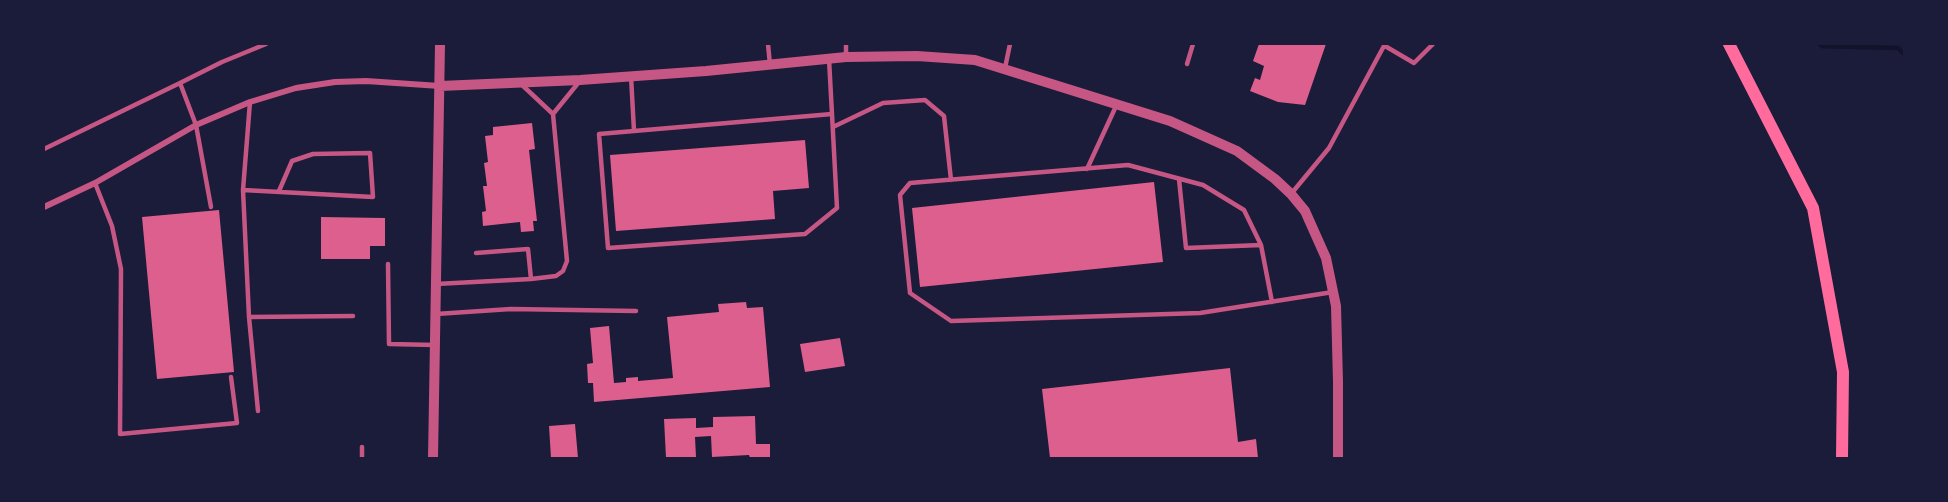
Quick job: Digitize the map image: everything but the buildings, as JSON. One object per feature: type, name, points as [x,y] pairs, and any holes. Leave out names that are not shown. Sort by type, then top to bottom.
[{"type":"main road","points":[[1729,44],[1813,208],[1843,372],[1842,459]]},
{"type":"street","points":[[433,459],[440,44]]},
{"type":"street","points":[[44,207],[95,183],[196,125],[250,102],[296,88],[335,82],[366,81],[440,86],[580,80],[846,57],[917,56],[975,60],[1170,121],[1237,151],[1291,194],[1305,211],[1326,258],[1336,306],[1338,459]]},
{"type":"lane","points":[[44,149],[222,62],[266,44]]},
{"type":"lane","points":[[768,44],[770,65]]},
{"type":"lane","points":[[846,44],[846,57]]},
{"type":"lane","points":[[1005,68],[1010,44]]},
{"type":"lane","points":[[1187,64],[1193,44]]},
{"type":"lane","points":[[1291,194],[1329,148],[1385,45],[1414,63],[1433,44]]},
{"type":"lane","points":[[829,59],[833,127],[837,208],[805,234],[608,248],[599,134],[832,114]]},
{"type":"lane","points":[[631,76],[634,131]]},
{"type":"lane","points":[[553,114],[580,80]]},
{"type":"lane","points":[[436,284],[531,279],[556,276],[563,271],[567,261],[553,114],[519,82]]},
{"type":"lane","points":[[180,83],[196,125],[211,207]]},
{"type":"lane","points":[[833,127],[883,103],[925,100],[944,116],[951,180]]},
{"type":"lane","points":[[250,102],[243,190],[249,317],[258,411]]},
{"type":"lane","points":[[1087,169],[1117,104]]},
{"type":"lane","points":[[243,190],[279,192],[373,196],[370,153],[313,154],[292,161],[279,192]]},
{"type":"lane","points":[[1272,302],[1262,245],[1244,210],[1203,185],[1128,165],[910,183],[900,195],[910,293],[951,321],[1200,313],[1272,302],[1333,292]]},
{"type":"lane","points":[[1179,179],[1186,248],[1262,245]]},
{"type":"lane","points":[[95,183],[112,226],[120,269],[120,434],[237,423],[231,377]]},
{"type":"lane","points":[[476,254],[528,249],[531,279]]},
{"type":"lane","points":[[388,264],[389,344],[435,345]]},
{"type":"lane","points":[[436,314],[511,309],[636,311]]},
{"type":"lane","points":[[249,317],[352,316]]},
{"type":"lane","points":[[362,447],[362,459]]},
{"type":"waterway","points":[[1820,44],[1822,46],[1898,48],[1904,54]]}]
